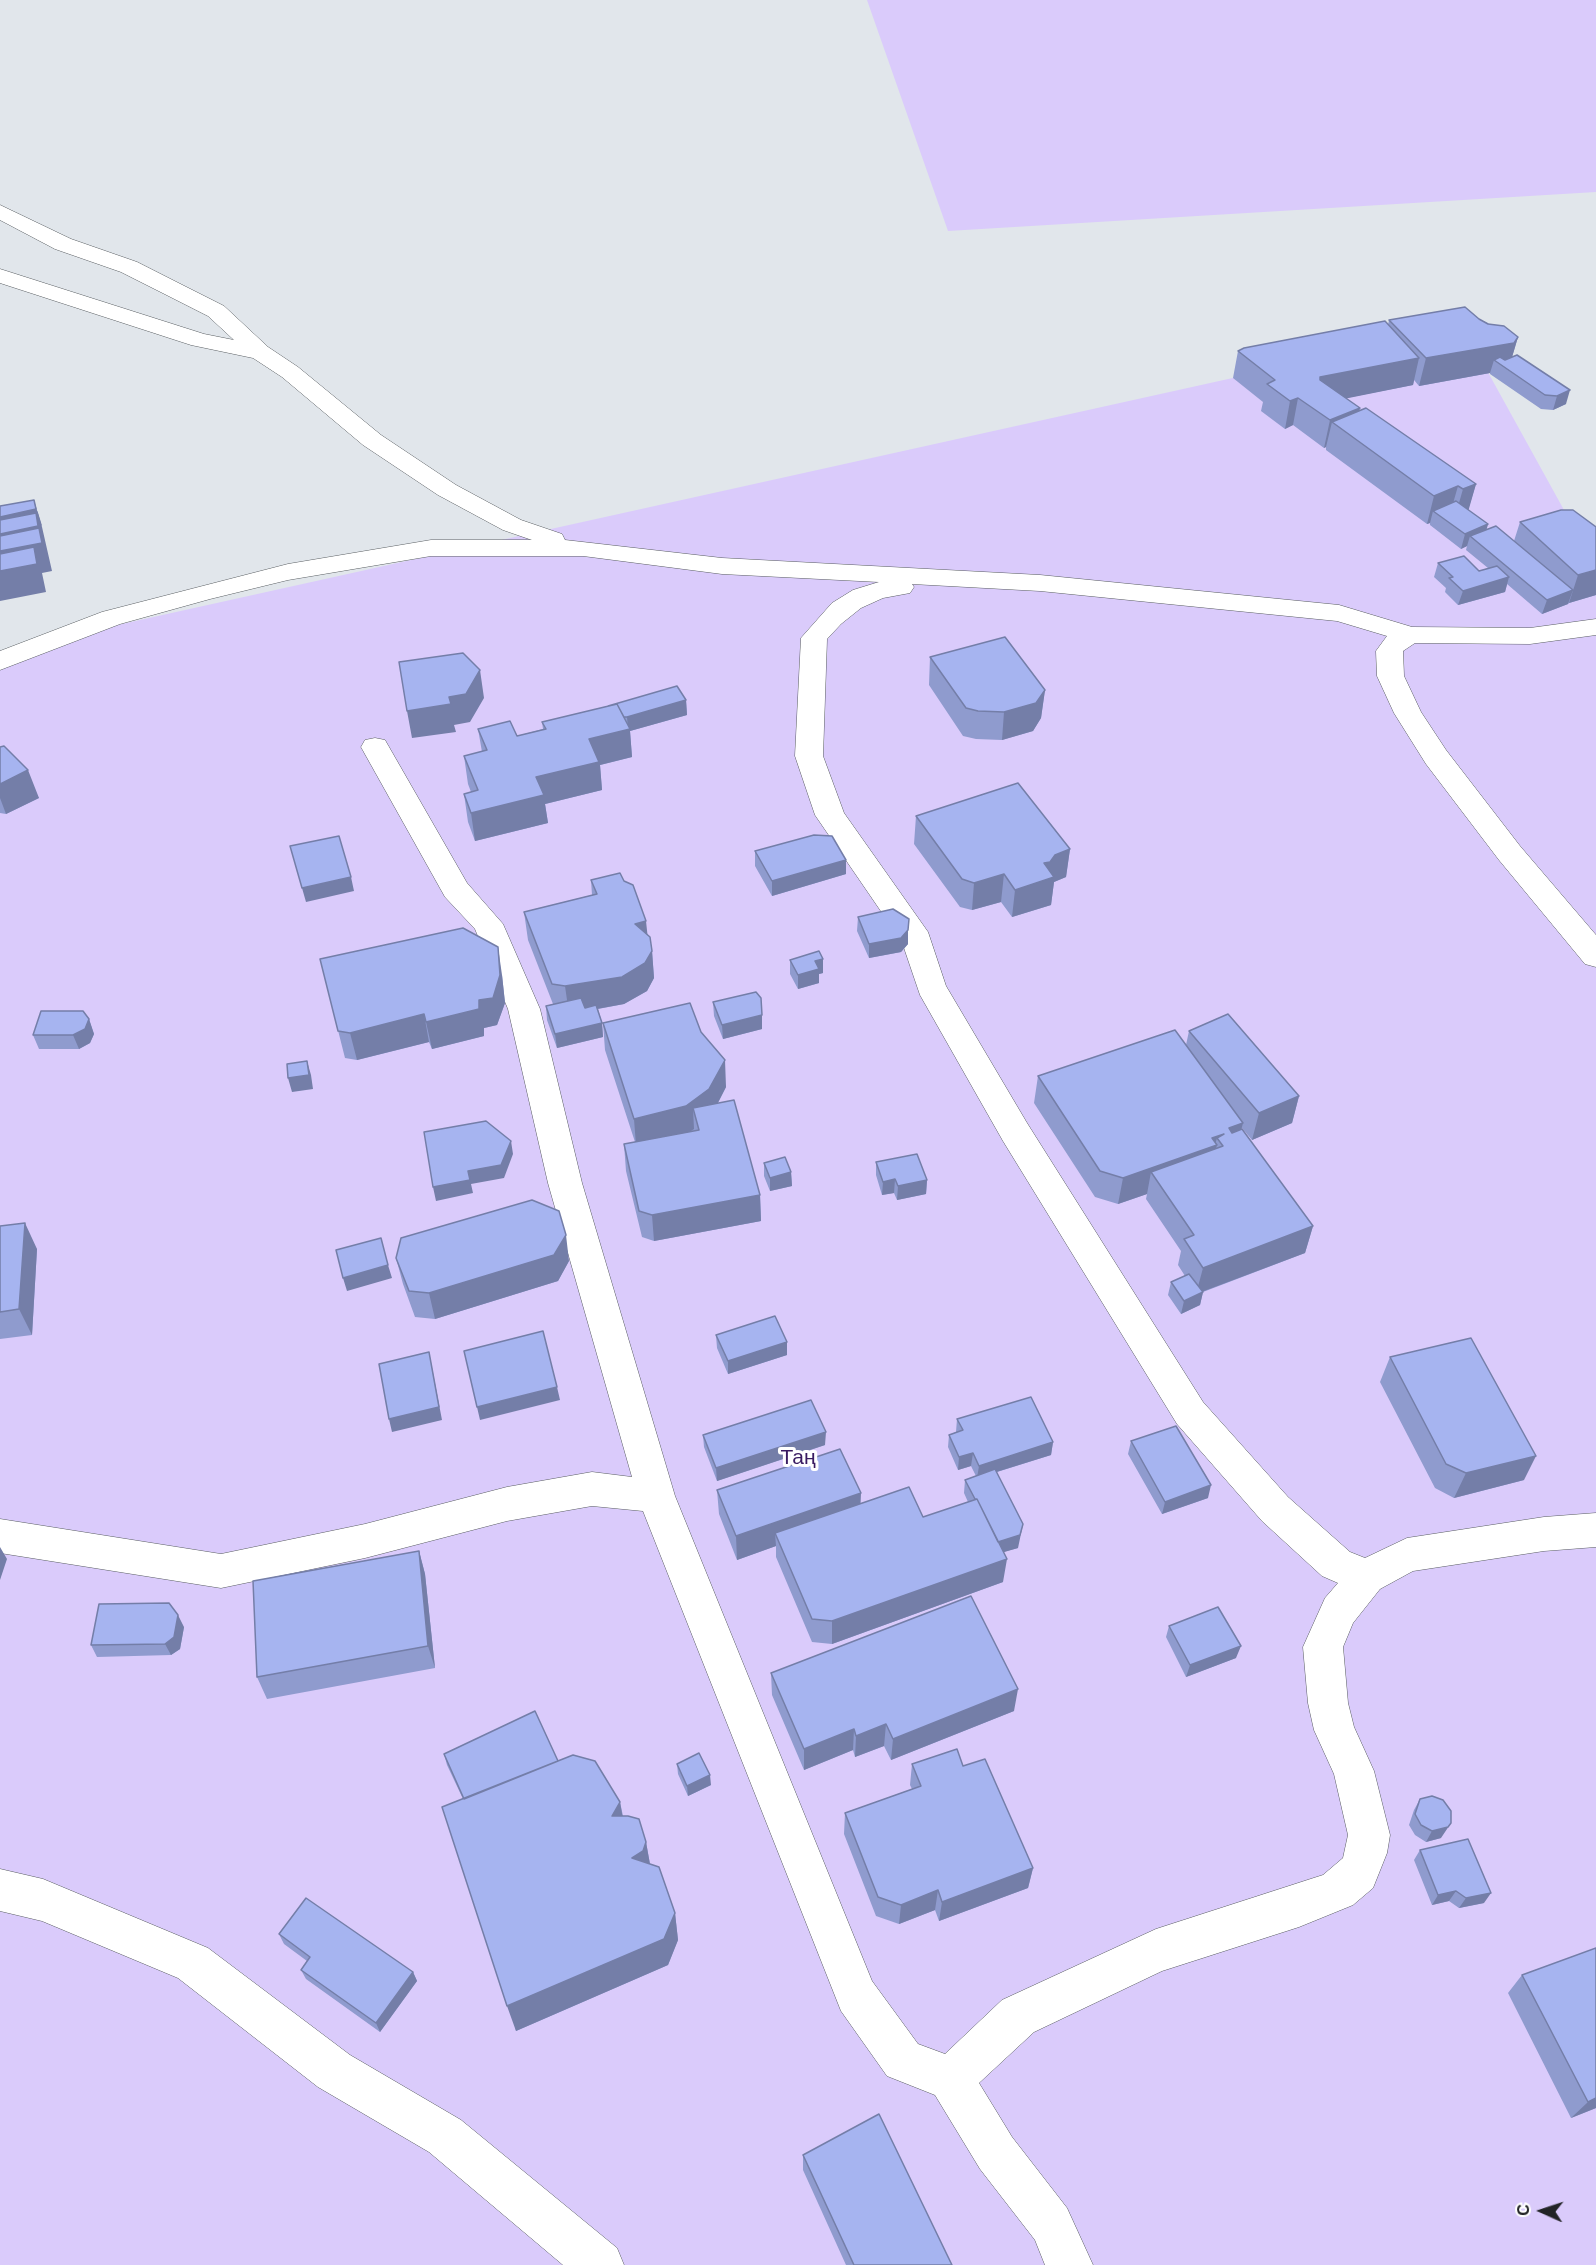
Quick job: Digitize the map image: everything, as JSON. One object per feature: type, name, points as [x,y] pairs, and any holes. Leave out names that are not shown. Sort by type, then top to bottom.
[{"type":"street","points":[[0,211],[63,244],[129,267],[216,311],[260,352],[290,372],[372,440],[447,490],[512,525],[583,548]]},
{"type":"street","points":[[0,276],[199,340],[260,352]]},
{"type":"street","points":[[0,661],[111,618],[288,572],[431,548],[583,548],[722,566],[1040,583],[1340,613],[1411,635],[1530,636],[1596,627]]},
{"type":"street","points":[[962,580],[952,585],[892,588],[871,592],[846,604],[825,622],[814,638],[809,756],[830,816],[917,940],[931,987],[1015,1132],[1190,1413],[1275,1509],[1308,1541],[1336,1564],[1366,1577]]},
{"type":"street","points":[[1411,635],[1396,641],[1389,651],[1388,666],[1391,682],[1409,714],[1436,757],[1482,819],[1596,956]]},
{"type":"street","points":[[375,747],[456,890],[488,924],[524,1009],[565,1184],[656,1496],[856,1996],[903,2060],[951,2079],[996,2153],[1051,2224],[1069,2265]]},
{"type":"street","points":[[0,1536],[221,1571],[365,1541],[507,1504],[592,1489],[656,1496]]},
{"type":"street","points":[[951,2079],[1018,2016],[1156,1952],[1299,1906],[1338,1890],[1358,1873],[1366,1853],[1369,1835],[1354,1771],[1334,1730],[1323,1647],[1339,1611],[1366,1577],[1407,1555],[1544,1534],[1596,1530]]},
{"type":"street","points":[[0,1890],[43,1900],[193,1963],[334,2071],[445,2136],[600,2265]]},
{"type":"green space","points":[[867,0],[1596,0],[1596,192],[948,231]]},
{"type":"green space","name":"Таң","points":[[1463,327],[1596,568],[1596,2265],[0,2265],[0,651]]},
{"type":"building","points":[[1465,307],[1479,319],[1488,324],[1504,326],[1518,337],[1514,343],[1426,358],[1389,320]]},
{"type":"building","points":[[1385,321],[1419,358],[1320,377],[1320,380],[1360,408],[1330,420],[1298,398],[1290,401],[1267,384],[1275,380],[1238,351],[1244,348]]},
{"type":"building","points":[[1517,355],[1570,390],[1557,396],[1545,395],[1494,360],[1500,357],[1505,360]]},
{"type":"building","points":[[1366,408],[1476,484],[1463,489],[1458,486],[1434,496],[1332,422]]},
{"type":"building","points":[[34,500],[36,509],[0,517],[0,506]]},
{"type":"building","points":[[1456,501],[1488,524],[1465,534],[1433,511]]},
{"type":"building","points":[[1561,510],[1573,510],[1596,527],[1596,570],[1578,575],[1520,522]]},
{"type":"building","points":[[37,512],[41,525],[36,513],[0,520],[0,519]]},
{"type":"building","points":[[36,513],[38,526],[0,534],[0,520]]},
{"type":"building","points":[[1496,526],[1573,590],[1547,600],[1470,536]]},
{"type":"building","points":[[39,528],[42,543],[0,551],[0,536]]},
{"type":"building","points":[[34,547],[37,564],[0,571],[0,554]]},
{"type":"building","points":[[1464,556],[1479,571],[1497,566],[1509,577],[1463,591],[1449,578],[1453,577],[1438,563]]},
{"type":"building","points":[[1005,637],[1045,690],[1036,703],[1004,712],[966,708],[930,657]]},
{"type":"building","points":[[463,653],[480,670],[466,694],[449,697],[451,704],[407,711],[399,662]]},
{"type":"building","points":[[677,686],[686,700],[627,717],[624,717],[617,704],[608,706]]},
{"type":"building","points":[[617,704],[630,729],[589,739],[599,762],[536,777],[544,795],[471,813],[464,794],[478,790],[464,756],[487,750],[478,729],[510,721],[517,736],[546,729],[542,722]]},
{"type":"building","points":[[4,746],[28,770],[0,784],[0,747]]},
{"type":"building","points":[[1018,783],[1070,849],[1055,855],[1050,862],[1044,863],[1054,877],[1015,890],[1004,874],[974,883],[962,879],[916,816]]},
{"type":"building","points":[[814,835],[832,836],[846,860],[772,881],[755,851]]},
{"type":"building","points":[[339,836],[351,877],[302,888],[290,846]]},
{"type":"building","points":[[620,873],[624,881],[633,885],[646,921],[635,924],[650,937],[652,951],[645,963],[622,977],[565,986],[552,984],[524,912],[597,894],[591,880]]},
{"type":"building","points":[[893,909],[909,919],[908,930],[901,938],[869,944],[858,917]]},
{"type":"building","points":[[463,928],[498,947],[500,975],[493,998],[479,1000],[479,1009],[426,1022],[424,1014],[350,1033],[338,1031],[320,959]]},
{"type":"building","points":[[819,951],[823,959],[815,961],[819,969],[798,975],[790,960]]},
{"type":"building","points":[[756,992],[761,998],[762,1015],[722,1025],[713,1002]]},
{"type":"building","points":[[581,998],[585,1008],[596,1005],[602,1023],[555,1034],[546,1006]]},
{"type":"building","points":[[690,1003],[701,1032],[725,1060],[709,1089],[686,1106],[634,1119],[603,1023]]},
{"type":"building","points":[[41,1011],[83,1011],[89,1019],[85,1029],[73,1035],[33,1035]]},
{"type":"building","points":[[1228,1014],[1299,1096],[1259,1113],[1189,1031]]},
{"type":"building","points":[[1175,1030],[1243,1123],[1229,1128],[1232,1133],[1242,1129],[1313,1226],[1203,1268],[1184,1239],[1194,1235],[1151,1172],[1223,1146],[1217,1138],[1224,1134],[1212,1138],[1217,1145],[1123,1178],[1100,1171],[1038,1076]]},
{"type":"building","points":[[307,1061],[309,1075],[288,1078],[287,1064]]},
{"type":"building","points":[[734,1100],[760,1195],[652,1215],[639,1211],[624,1144],[699,1130],[693,1108]]},
{"type":"building","points":[[486,1121],[511,1141],[501,1165],[468,1171],[470,1180],[433,1187],[424,1132]]},
{"type":"building","points":[[917,1154],[927,1180],[898,1186],[895,1179],[883,1182],[876,1162]]},
{"type":"building","points":[[785,1157],[791,1172],[770,1178],[764,1163]]},
{"type":"building","points":[[532,1200],[559,1211],[566,1235],[554,1255],[429,1293],[409,1291],[396,1258],[401,1238]]},
{"type":"building","points":[[25,1223],[19,1309],[0,1312],[0,1226]]},
{"type":"building","points":[[381,1238],[388,1265],[343,1278],[336,1250]]},
{"type":"building","points":[[1189,1274],[1203,1292],[1184,1301],[1171,1282]]},
{"type":"building","points":[[775,1316],[787,1342],[728,1361],[716,1335]]},
{"type":"building","points":[[543,1331],[557,1387],[477,1407],[464,1351]]},
{"type":"building","points":[[1471,1338],[1536,1456],[1466,1473],[1446,1464],[1390,1357]]},
{"type":"building","points":[[429,1352],[439,1407],[389,1419],[379,1364]]},
{"type":"building","points":[[1031,1397],[1053,1442],[979,1466],[973,1453],[959,1457],[949,1435],[963,1430],[957,1419]]},
{"type":"building","points":[[811,1400],[826,1432],[716,1468],[703,1435]]},
{"type":"building","points":[[1176,1426],[1211,1485],[1165,1502],[1131,1441]]},
{"type":"building","points":[[840,1449],[861,1493],[736,1536],[717,1490]]},
{"type":"building","points":[[995,1469],[1023,1524],[1020,1535],[998,1542],[965,1480]]},
{"type":"building","points":[[909,1487],[923,1517],[977,1499],[1007,1559],[832,1621],[812,1619],[775,1533]]},
{"type":"building","points":[[419,1551],[428,1646],[257,1677],[253,1581]]},
{"type":"building","points":[[971,1596],[1018,1689],[893,1739],[886,1724],[856,1736],[854,1729],[804,1749],[771,1673]]},
{"type":"building","points":[[169,1603],[178,1615],[174,1637],[165,1644],[91,1645],[99,1604]]},
{"type":"building","points":[[1218,1607],[1241,1646],[1190,1665],[1169,1626]]},
{"type":"building","points":[[535,1711],[558,1761],[464,1799],[444,1754]]},
{"type":"building","points":[[957,1749],[963,1766],[985,1759],[1033,1868],[942,1902],[938,1890],[901,1905],[878,1897],[845,1813],[921,1786],[912,1764]]},
{"type":"building","points":[[699,1753],[710,1775],[687,1786],[677,1764]]},
{"type":"building","points":[[573,1755],[595,1761],[620,1802],[612,1816],[639,1819],[646,1842],[643,1851],[632,1858],[659,1867],[675,1913],[664,1939],[507,2006],[442,1807]]},
{"type":"building","points":[[1432,1796],[1443,1800],[1451,1811],[1451,1823],[1448,1827],[1432,1831],[1421,1825],[1415,1814],[1420,1799]]},
{"type":"building","points":[[1468,1839],[1491,1893],[1466,1898],[1456,1891],[1438,1895],[1420,1850]]},
{"type":"building","points":[[306,1898],[413,1972],[376,2023],[301,1970],[310,1957],[279,1934]]},
{"type":"building","points":[[1596,1948],[1596,2098],[1588,2102],[1522,1975]]},
{"type":"building","points":[[879,2114],[952,2265],[854,2265],[803,2155]]}]
